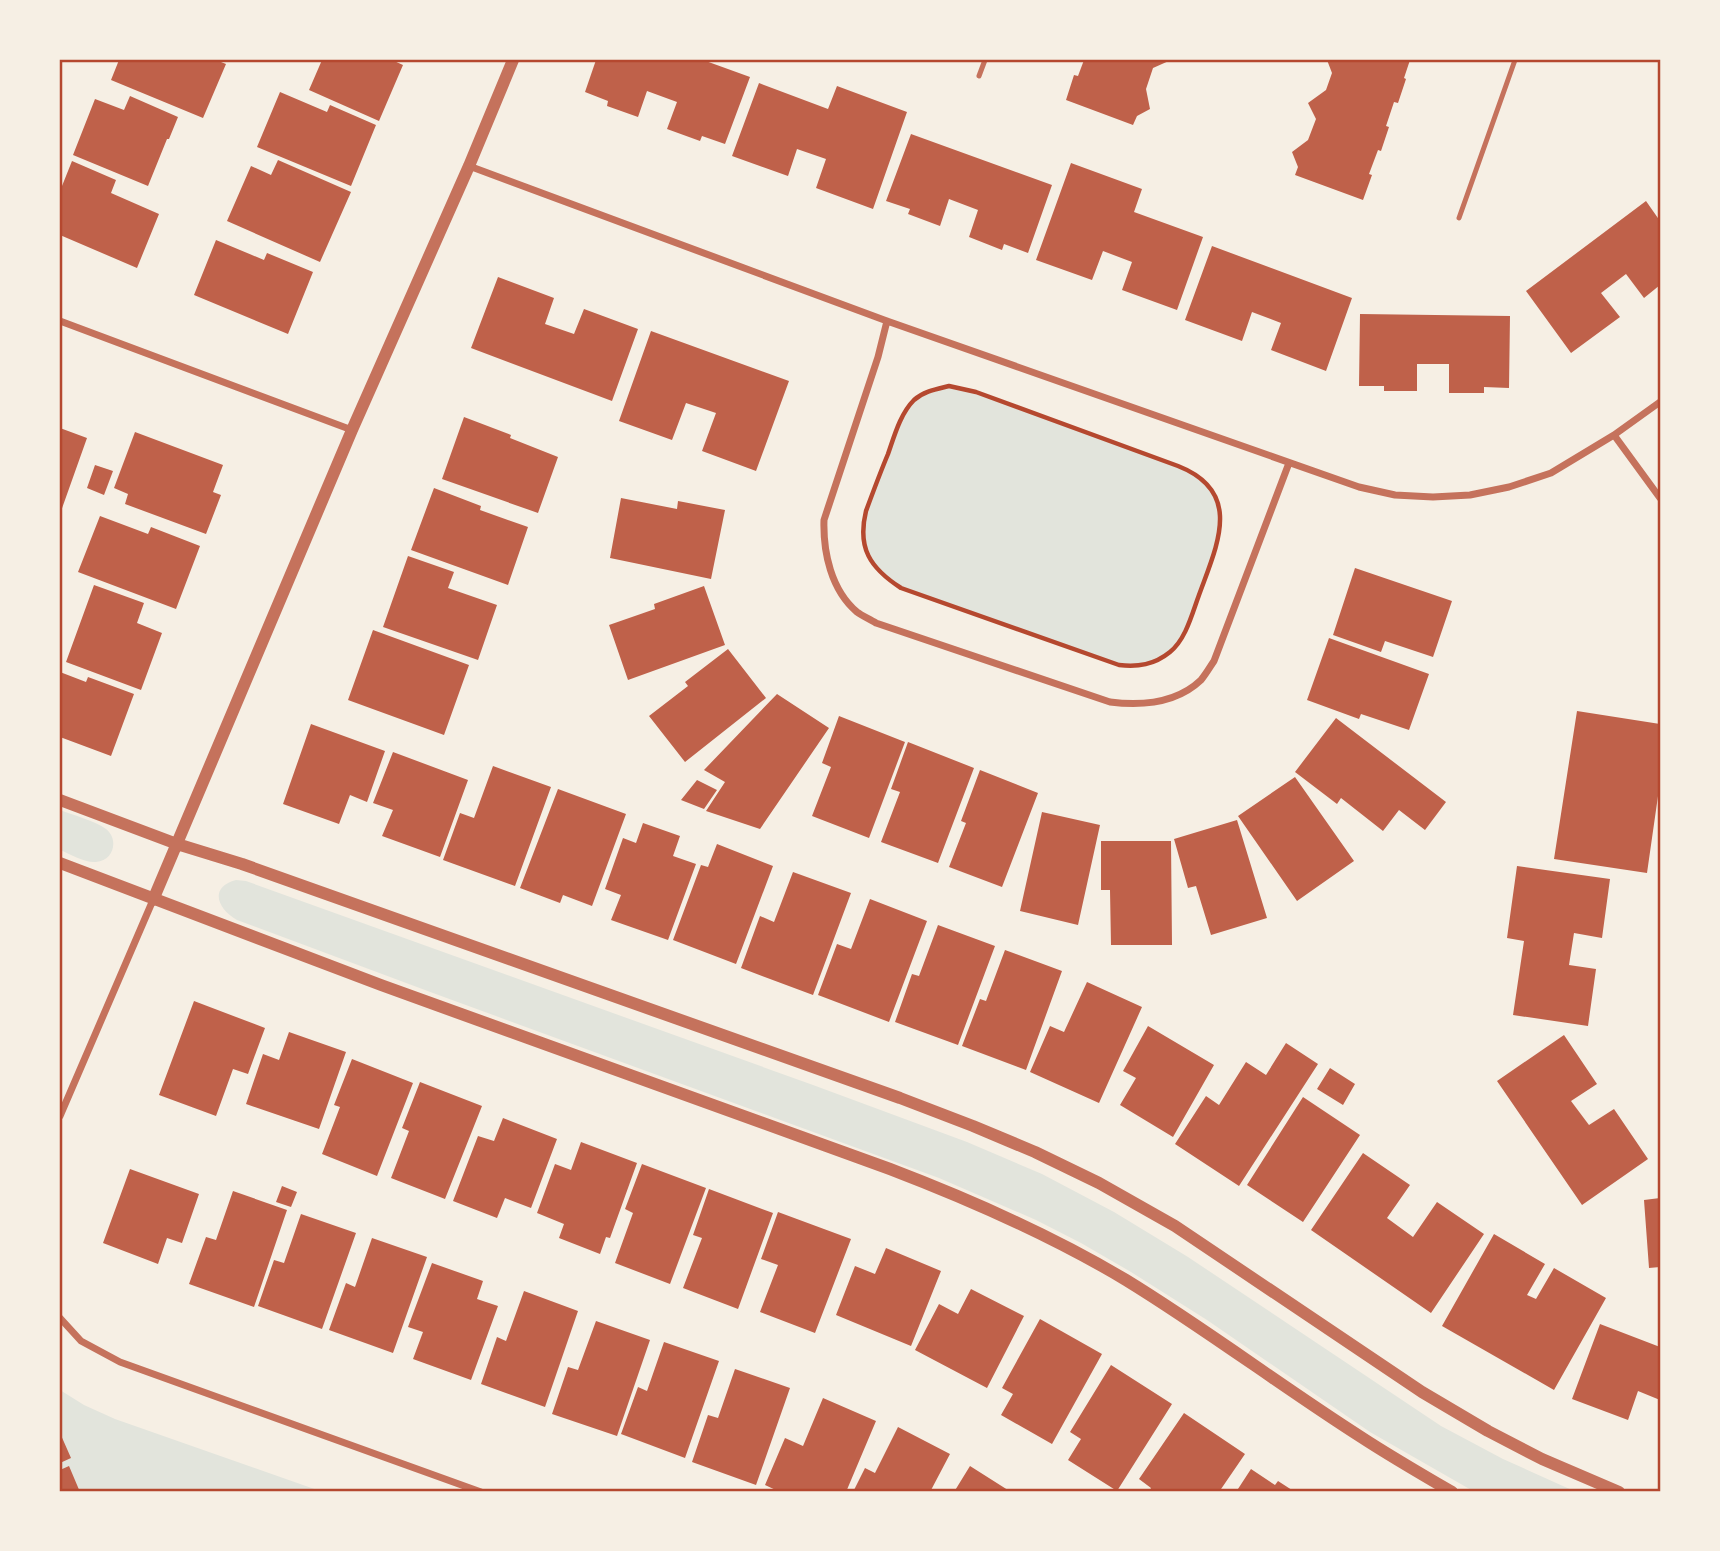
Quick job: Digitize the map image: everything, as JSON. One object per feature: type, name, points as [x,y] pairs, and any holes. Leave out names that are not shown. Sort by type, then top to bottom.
[{"type":"street","points":[[60,1116],[513,60]]},
{"type":"street","points":[[469,166],[887,321],[1359,487],[1395,495],[1433,498],[1470,495],[1509,487],[1550,473],[1614,435],[1661,401]]},
{"type":"street","points":[[60,321],[352,430]]},
{"type":"street","points":[[887,321],[878,357],[824,520],[823,540],[834,579],[844,597],[858,612],[876,623],[1110,702],[1141,704],[1173,697],[1202,678],[1214,661],[1289,463]]},
{"type":"street","points":[[1614,435],[1661,498]]},
{"type":"street","points":[[60,800],[177,844],[242,864],[961,1121],[1035,1152],[1099,1183],[1175,1226],[1422,1392],[1488,1431],[1542,1459],[1619,1492]]},
{"type":"street","points":[[60,863],[393,990],[958,1195],[1030,1228],[1124,1279],[1359,1436],[1452,1492]]},
{"type":"street","points":[[60,1318],[81,1341],[120,1362],[481,1492]]},
{"type":"lane","points":[[979,76],[985,60]]},
{"type":"lane","points":[[1459,218],[1515,60]]},
{"type":"path","points":[[949,386],[976,391],[1190,471],[1206,483],[1217,502],[1221,527],[1217,544],[1180,640],[1172,651],[1154,662],[1131,666],[1119,665],[901,588],[880,573],[872,563],[862,537],[866,511],[907,409],[923,394],[949,386]]},
{"type":"shaded area","points":[[949,386],[964,388],[1190,471],[1206,483],[1217,502],[1221,527],[1188,625],[1172,651],[1154,662],[1119,665],[901,588],[876,569],[866,545],[866,511],[907,409],[923,394]]},
{"type":"shaded area","points":[[60,810],[106,829],[112,838],[111,854],[102,861],[92,862],[60,850]]},
{"type":"shaded area","points":[[236,880],[246,881],[813,1085],[967,1142],[1042,1174],[1114,1212],[1188,1257],[1441,1426],[1503,1459],[1574,1491],[1473,1491],[1370,1432],[1207,1320],[1131,1272],[1036,1220],[939,1178],[237,920],[225,910],[219,898],[222,888]]},
{"type":"shaded area","points":[[60,1390],[115,1419],[320,1491],[60,1492]]},
{"type":"building","points":[[119,60],[216,60],[226,64],[203,118],[111,80]]},
{"type":"building","points":[[322,60],[392,60],[403,65],[379,121],[309,90]]},
{"type":"building","points":[[596,60],[703,60],[750,77],[725,144],[702,136],[700,141],[667,129],[677,102],[647,91],[638,117],[607,106],[608,101],[585,92]]},
{"type":"building","points":[[1084,60],[1171,60],[1153,68],[1146,89],[1150,109],[1137,116],[1133,125],[1066,100],[1074,75],[1078,76]]},
{"type":"building","points":[[1327,60],[1410,60],[1398,103],[1394,102],[1386,126],[1389,127],[1381,151],[1378,150],[1369,174],[1372,175],[1363,200],[1295,175],[1298,167],[1292,152],[1308,140],[1316,119],[1308,103],[1326,90],[1332,73]]},
{"type":"building","points":[[759,83],[828,109],[837,86],[907,112],[873,209],[816,188],[826,159],[797,149],[788,176],[732,156]]},
{"type":"building","points":[[280,92],[327,112],[330,105],[376,125],[351,186],[257,147]]},
{"type":"building","points":[[130,96],[178,117],[148,186],[73,155],[95,99],[124,110]]},
{"type":"building","points":[[911,134],[1052,185],[1028,253],[1004,244],[1002,250],[969,237],[978,210],[949,199],[940,226],[908,214],[910,209],[886,201]]},
{"type":"building","points":[[278,160],[351,192],[320,262],[227,221],[251,166],[271,175]]},
{"type":"building","points":[[72,161],[116,180],[111,193],[159,214],[137,268],[60,235],[60,191]]},
{"type":"building","points":[[1071,163],[1142,189],[1134,212],[1203,237],[1177,310],[1122,290],[1132,262],[1103,251],[1092,280],[1036,260]]},
{"type":"building","points":[[1646,201],[1660,221],[1660,285],[1644,298],[1626,274],[1601,293],[1620,317],[1571,353],[1526,291]]},
{"type":"building","points":[[216,240],[264,260],[267,253],[313,272],[288,334],[194,295]]},
{"type":"building","points":[[1212,246],[1352,298],[1326,371],[1271,350],[1281,323],[1252,312],[1242,341],[1185,320]]},
{"type":"building","points":[[498,277],[554,298],[545,324],[574,334],[584,309],[638,329],[612,401],[471,348]]},
{"type":"building","points":[[1360,314],[1510,316],[1509,388],[1484,387],[1484,393],[1449,393],[1449,364],[1417,364],[1417,391],[1384,391],[1384,386],[1359,386]]},
{"type":"building","points":[[651,331],[789,381],[756,471],[702,451],[716,413],[686,403],[672,440],[619,421]]},
{"type":"building","points":[[464,417],[558,457],[538,513],[442,479]]},
{"type":"building","points":[[60,428],[87,438],[60,514]]},
{"type":"building","points":[[135,432],[223,465],[213,492],[221,495],[206,534],[125,504],[128,494],[114,488]]},
{"type":"building","points":[[95,465],[113,471],[104,495],[87,488]]},
{"type":"building","points":[[434,488],[481,506],[480,510],[528,527],[508,585],[411,550]]},
{"type":"building","points":[[621,498],[677,509],[678,501],[725,510],[711,579],[610,558]]},
{"type":"building","points":[[100,516],[148,534],[151,527],[200,546],[176,609],[78,572]]},
{"type":"building","points":[[408,556],[454,572],[448,588],[497,605],[478,660],[383,627]]},
{"type":"building","points":[[1355,568],[1452,601],[1433,657],[1385,641],[1381,652],[1333,635]]},
{"type":"building","points":[[94,585],[144,603],[137,623],[162,633],[141,690],[66,662]]},
{"type":"building","points":[[704,586],[725,645],[628,680],[609,625],[655,609],[654,604]]},
{"type":"building","points":[[373,630],[469,665],[444,735],[348,700]]},
{"type":"building","points":[[1329,638],[1429,674],[1409,730],[1361,714],[1359,719],[1307,700]]},
{"type":"building","points":[[728,649],[766,698],[685,762],[649,716],[688,686],[685,682]]},
{"type":"building","points":[[60,672],[86,682],[88,677],[134,694],[111,756],[60,737]]},
{"type":"building","points":[[777,694],[829,728],[760,829],[706,811],[725,782],[704,770]]},
{"type":"building","points":[[1577,711],[1660,724],[1660,782],[1647,873],[1554,859]]},
{"type":"building","points":[[839,716],[905,742],[869,838],[812,816],[831,767],[822,763]]},
{"type":"building","points":[[1336,718],[1446,802],[1425,830],[1399,810],[1383,831],[1341,798],[1337,804],[1295,772]]},
{"type":"building","points":[[311,724],[385,751],[367,802],[350,795],[339,824],[283,804]]},
{"type":"building","points":[[908,742],[974,768],[938,863],[881,842],[900,792],[891,789]]},
{"type":"building","points":[[393,752],[468,780],[440,857],[382,836],[393,810],[373,803]]},
{"type":"building","points":[[493,766],[551,787],[515,886],[443,860],[460,813],[474,818]]},
{"type":"building","points":[[980,770],[1038,793],[1002,887],[949,867],[966,823],[961,821]]},
{"type":"building","points":[[1295,777],[1354,861],[1297,901],[1238,816]]},
{"type":"building","points":[[697,780],[717,790],[704,809],[681,800]]},
{"type":"building","points":[[558,789],[626,814],[592,906],[563,895],[560,903],[520,888]]},
{"type":"building","points":[[1042,812],[1100,825],[1078,925],[1020,911]]},
{"type":"building","points":[[1237,820],[1267,918],[1211,935],[1196,886],[1188,888],[1174,839]]},
{"type":"building","points":[[643,823],[680,836],[673,856],[696,864],[668,940],[611,920],[621,895],[605,889],[623,838],[636,843]]},
{"type":"building","points":[[1101,841],[1171,841],[1172,945],[1111,945],[1110,890],[1101,890]]},
{"type":"building","points":[[717,844],[773,866],[736,964],[673,940],[701,865],[708,867]]},
{"type":"building","points":[[1517,866],[1610,879],[1602,938],[1574,933],[1569,965],[1596,969],[1588,1026],[1513,1015],[1524,941],[1507,938]]},
{"type":"building","points":[[793,872],[851,893],[813,995],[741,968],[760,916],[774,922]]},
{"type":"building","points":[[870,899],[927,921],[889,1022],[818,995],[837,944],[851,949]]},
{"type":"building","points":[[938,925],[995,946],[958,1045],[895,1022],[912,974],[919,976]]},
{"type":"building","points":[[1005,950],[1062,971],[1026,1070],[962,1046],[980,999],[986,1001]]},
{"type":"building","points":[[1087,982],[1142,1007],[1099,1103],[1030,1072],[1050,1026],[1064,1032]]},
{"type":"building","points":[[194,1001],[265,1028],[248,1074],[233,1069],[216,1116],[159,1095]]},
{"type":"building","points":[[1148,1026],[1214,1065],[1173,1137],[1120,1105],[1136,1078],[1123,1071]]},
{"type":"building","points":[[289,1032],[346,1052],[319,1129],[246,1104],[263,1054],[279,1060]]},
{"type":"building","points":[[1564,1035],[1597,1084],[1571,1101],[1589,1125],[1614,1109],[1648,1159],[1582,1205],[1497,1081]]},
{"type":"building","points":[[1286,1043],[1318,1064],[1239,1186],[1175,1144],[1206,1096],[1219,1105],[1246,1062],[1266,1075]]},
{"type":"building","points":[[352,1059],[413,1083],[377,1176],[322,1154],[340,1107],[334,1105]]},
{"type":"building","points":[[1330,1068],[1355,1084],[1343,1105],[1317,1089]]},
{"type":"building","points":[[420,1082],[482,1106],[445,1199],[391,1178],[409,1131],[402,1128]]},
{"type":"building","points":[[1303,1097],[1360,1135],[1303,1222],[1247,1185]]},
{"type":"building","points":[[503,1118],[557,1139],[531,1208],[505,1198],[497,1218],[453,1201],[478,1136],[494,1141]]},
{"type":"building","points":[[581,1142],[637,1163],[610,1238],[606,1237],[600,1254],[559,1238],[564,1224],[537,1213],[555,1164],[571,1170]]},
{"type":"building","points":[[1363,1153],[1410,1185],[1387,1218],[1413,1237],[1437,1202],[1484,1234],[1431,1313],[1311,1230]]},
{"type":"building","points":[[642,1164],[706,1188],[670,1284],[615,1263],[633,1213],[625,1209]]},
{"type":"building","points":[[130,1169],[199,1194],[182,1243],[167,1238],[158,1264],[103,1243]]},
{"type":"building","points":[[282,1186],[297,1192],[291,1207],[276,1202]]},
{"type":"building","points":[[709,1189],[773,1213],[738,1309],[683,1288],[702,1238],[693,1235]]},
{"type":"building","points":[[233,1191],[287,1210],[254,1307],[189,1284],[206,1237],[216,1240]]},
{"type":"building","points":[[1660,1198],[1660,1267],[1649,1268],[1644,1200]]},
{"type":"building","points":[[778,1212],[851,1239],[815,1333],[760,1312],[778,1265],[761,1259]]},
{"type":"building","points":[[301,1214],[356,1233],[322,1329],[258,1306],[274,1260],[284,1263]]},
{"type":"building","points":[[1494,1234],[1545,1264],[1527,1295],[1536,1299],[1554,1268],[1606,1298],[1554,1390],[1442,1326]]},
{"type":"building","points":[[372,1238],[427,1257],[393,1353],[329,1330],[346,1283],[355,1287]]},
{"type":"building","points":[[886,1248],[941,1271],[911,1346],[836,1315],[855,1266],[875,1274]]},
{"type":"building","points":[[432,1263],[483,1281],[477,1299],[498,1306],[471,1380],[413,1359],[423,1332],[408,1327]]},
{"type":"building","points":[[971,1289],[1024,1316],[987,1388],[915,1350],[939,1304],[958,1314]]},
{"type":"building","points":[[524,1291],[578,1311],[545,1407],[481,1384],[497,1337],[506,1341]]},
{"type":"building","points":[[1040,1319],[1102,1354],[1052,1444],[1001,1415],[1013,1394],[1002,1388]]},
{"type":"building","points":[[596,1321],[650,1340],[617,1436],[552,1414],[568,1367],[578,1370]]},
{"type":"building","points":[[1600,1324],[1660,1347],[1660,1400],[1638,1391],[1628,1420],[1572,1399]]},
{"type":"building","points":[[664,1342],[719,1361],[685,1458],[621,1434],[638,1387],[647,1391]]},
{"type":"building","points":[[1111,1365],[1172,1404],[1117,1491],[1068,1460],[1081,1439],[1070,1432]]},
{"type":"building","points":[[735,1369],[790,1388],[756,1485],[692,1462],[708,1415],[718,1418]]},
{"type":"building","points":[[823,1398],[876,1421],[846,1492],[780,1492],[765,1485],[785,1438],[803,1446]]},
{"type":"building","points":[[1184,1413],[1245,1454],[1219,1492],[1149,1492],[1151,1488],[1139,1479]]},
{"type":"building","points":[[898,1427],[950,1454],[930,1492],[853,1492],[865,1468],[875,1473]]},
{"type":"building","points":[[60,1433],[71,1458],[60,1463]]},
{"type":"building","points":[[69,1466],[80,1492],[60,1492],[60,1470]]},
{"type":"building","points":[[970,1466],[1011,1492],[954,1492]]},
{"type":"building","points":[[1251,1469],[1275,1485],[1278,1481],[1295,1492],[1236,1492]]}]
